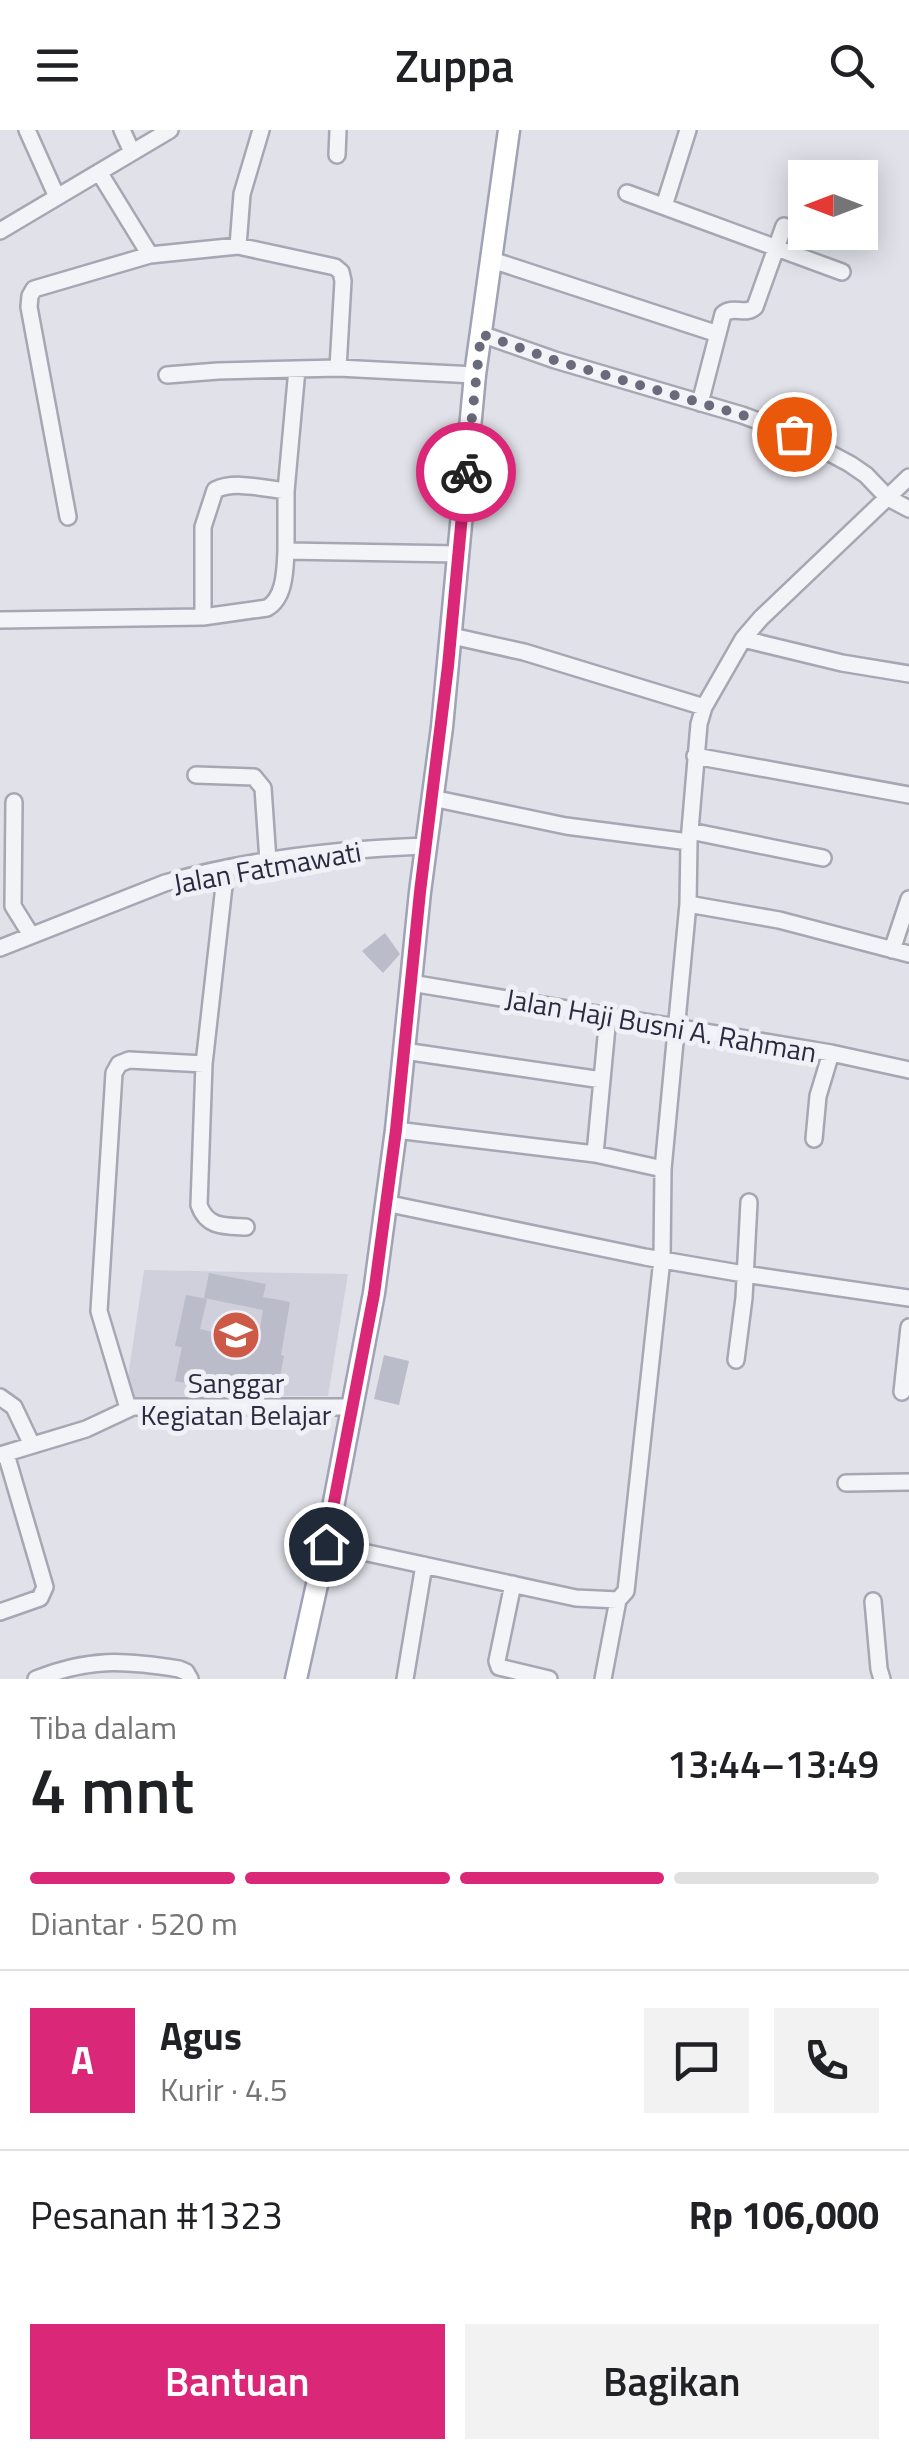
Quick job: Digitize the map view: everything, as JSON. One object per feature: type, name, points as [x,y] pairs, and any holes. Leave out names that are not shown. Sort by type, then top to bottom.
[{"type":"main road","points":[[296,1679],[374,1294],[452,636],[475,375],[509,130]]},
{"type":"street","points":[[27,130],[58,197]]},
{"type":"street","points":[[122,130],[132,152]]},
{"type":"street","points":[[0,231],[170,130]]},
{"type":"street","points":[[238,246],[242,194],[260,130]]},
{"type":"street","points":[[337,155],[338,130]]},
{"type":"street","points":[[664,206],[688,130]]},
{"type":"street","points":[[99,172],[150,255]]},
{"type":"street","points":[[628,193],[842,272]]},
{"type":"street","points":[[700,404],[726,311],[756,307],[784,226]]},
{"type":"street","points":[[68,516],[29,307],[34,290],[150,255],[238,246],[335,267],[343,281],[338,368]]},
{"type":"street","points":[[492,260],[718,334]]},
{"type":"street","points":[[481,334],[810,440],[866,475],[888,498],[909,509]]},
{"type":"street","points":[[167,376],[338,368],[475,375]]},
{"type":"street","points":[[0,620],[203,616],[272,606],[285,572],[286,491],[297,369]]},
{"type":"street","points":[[603,1679],[618,1600],[626,1591],[662,1260],[663,1169],[688,904],[698,724],[704,706],[743,639],[770,608],[909,477]]},
{"type":"street","points":[[203,616],[203,527],[215,490],[219,486],[234,486],[286,491]]},
{"type":"street","points":[[286,552],[458,554]]},
{"type":"street","points":[[452,636],[524,652],[704,706]]},
{"type":"street","points":[[743,639],[842,663],[909,674]]},
{"type":"street","points":[[695,756],[909,795]]},
{"type":"street","points":[[196,775],[254,777],[263,788],[268,860]]},
{"type":"street","points":[[432,798],[566,826],[690,837],[823,858]]},
{"type":"street","points":[[14,802],[13,906],[31,935]]},
{"type":"street","name":"Jalan Fatmawati","points":[[0,948],[165,883],[226,868],[268,860],[426,846]]},
{"type":"street","points":[[226,868],[204,1064],[199,1206],[203,1216],[218,1226],[246,1227]]},
{"type":"street","points":[[892,950],[909,900]]},
{"type":"street","points":[[688,904],[779,920],[909,954]]},
{"type":"street","name":"Jalan Haji Busni A. Rahman","points":[[411,983],[831,1053],[909,1070]]},
{"type":"street","points":[[594,1154],[608,1016]]},
{"type":"street","points":[[404,1051],[602,1080]]},
{"type":"street","points":[[814,1140],[818,1096],[831,1053]]},
{"type":"street","points":[[128,1408],[99,1311],[114,1073],[129,1060],[204,1064]]},
{"type":"street","points":[[396,1130],[594,1154],[663,1169]]},
{"type":"street","points":[[736,1360],[744,1298],[748,1202]]},
{"type":"street","points":[[385,1203],[662,1260],[909,1298]]},
{"type":"street","points":[[902,1392],[909,1327]]},
{"type":"street","points":[[0,1397],[14,1408],[32,1445]]},
{"type":"street","points":[[0,1612],[40,1598],[45,1587],[3,1454],[86,1430],[128,1408],[352,1407]]},
{"type":"street","points":[[846,1482],[909,1482]]},
{"type":"street","points":[[326,1544],[576,1598],[618,1600]]},
{"type":"street","points":[[405,1679],[424,1565]]},
{"type":"street","points":[[513,1584],[497,1662],[499,1667],[549,1679]]},
{"type":"street","points":[[873,1601],[881,1674]]},
{"type":"street","points":[[36,1679],[96,1662],[127,1671],[179,1668],[190,1679]]},
{"type":"shaded area","name":"Sanggar Kegiatan Belajar","points":[[144,1270],[348,1274],[328,1396],[125,1397]]},
{"type":"building","points":[[385,933],[400,954],[383,973],[362,951]]},
{"type":"building","points":[[209,1273],[266,1284],[263,1297],[290,1302],[277,1392],[214,1378],[212,1388],[175,1381],[182,1347],[175,1346],[186,1295],[207,1299],[200,1329],[224,1335],[222,1343],[256,1350],[263,1310],[204,1298]]},
{"type":"building","points":[[384,1355],[409,1361],[399,1405],[374,1399]]},
{"type":"way so far","points":[[466,472],[481,334],[794,434]]},
{"type":"place","name":"Sanggar Kegiatan Belajar","points":[[236,1335]]},
{"type":"route","points":[[326,1544],[374,1294],[396,1130],[466,472]]}]
